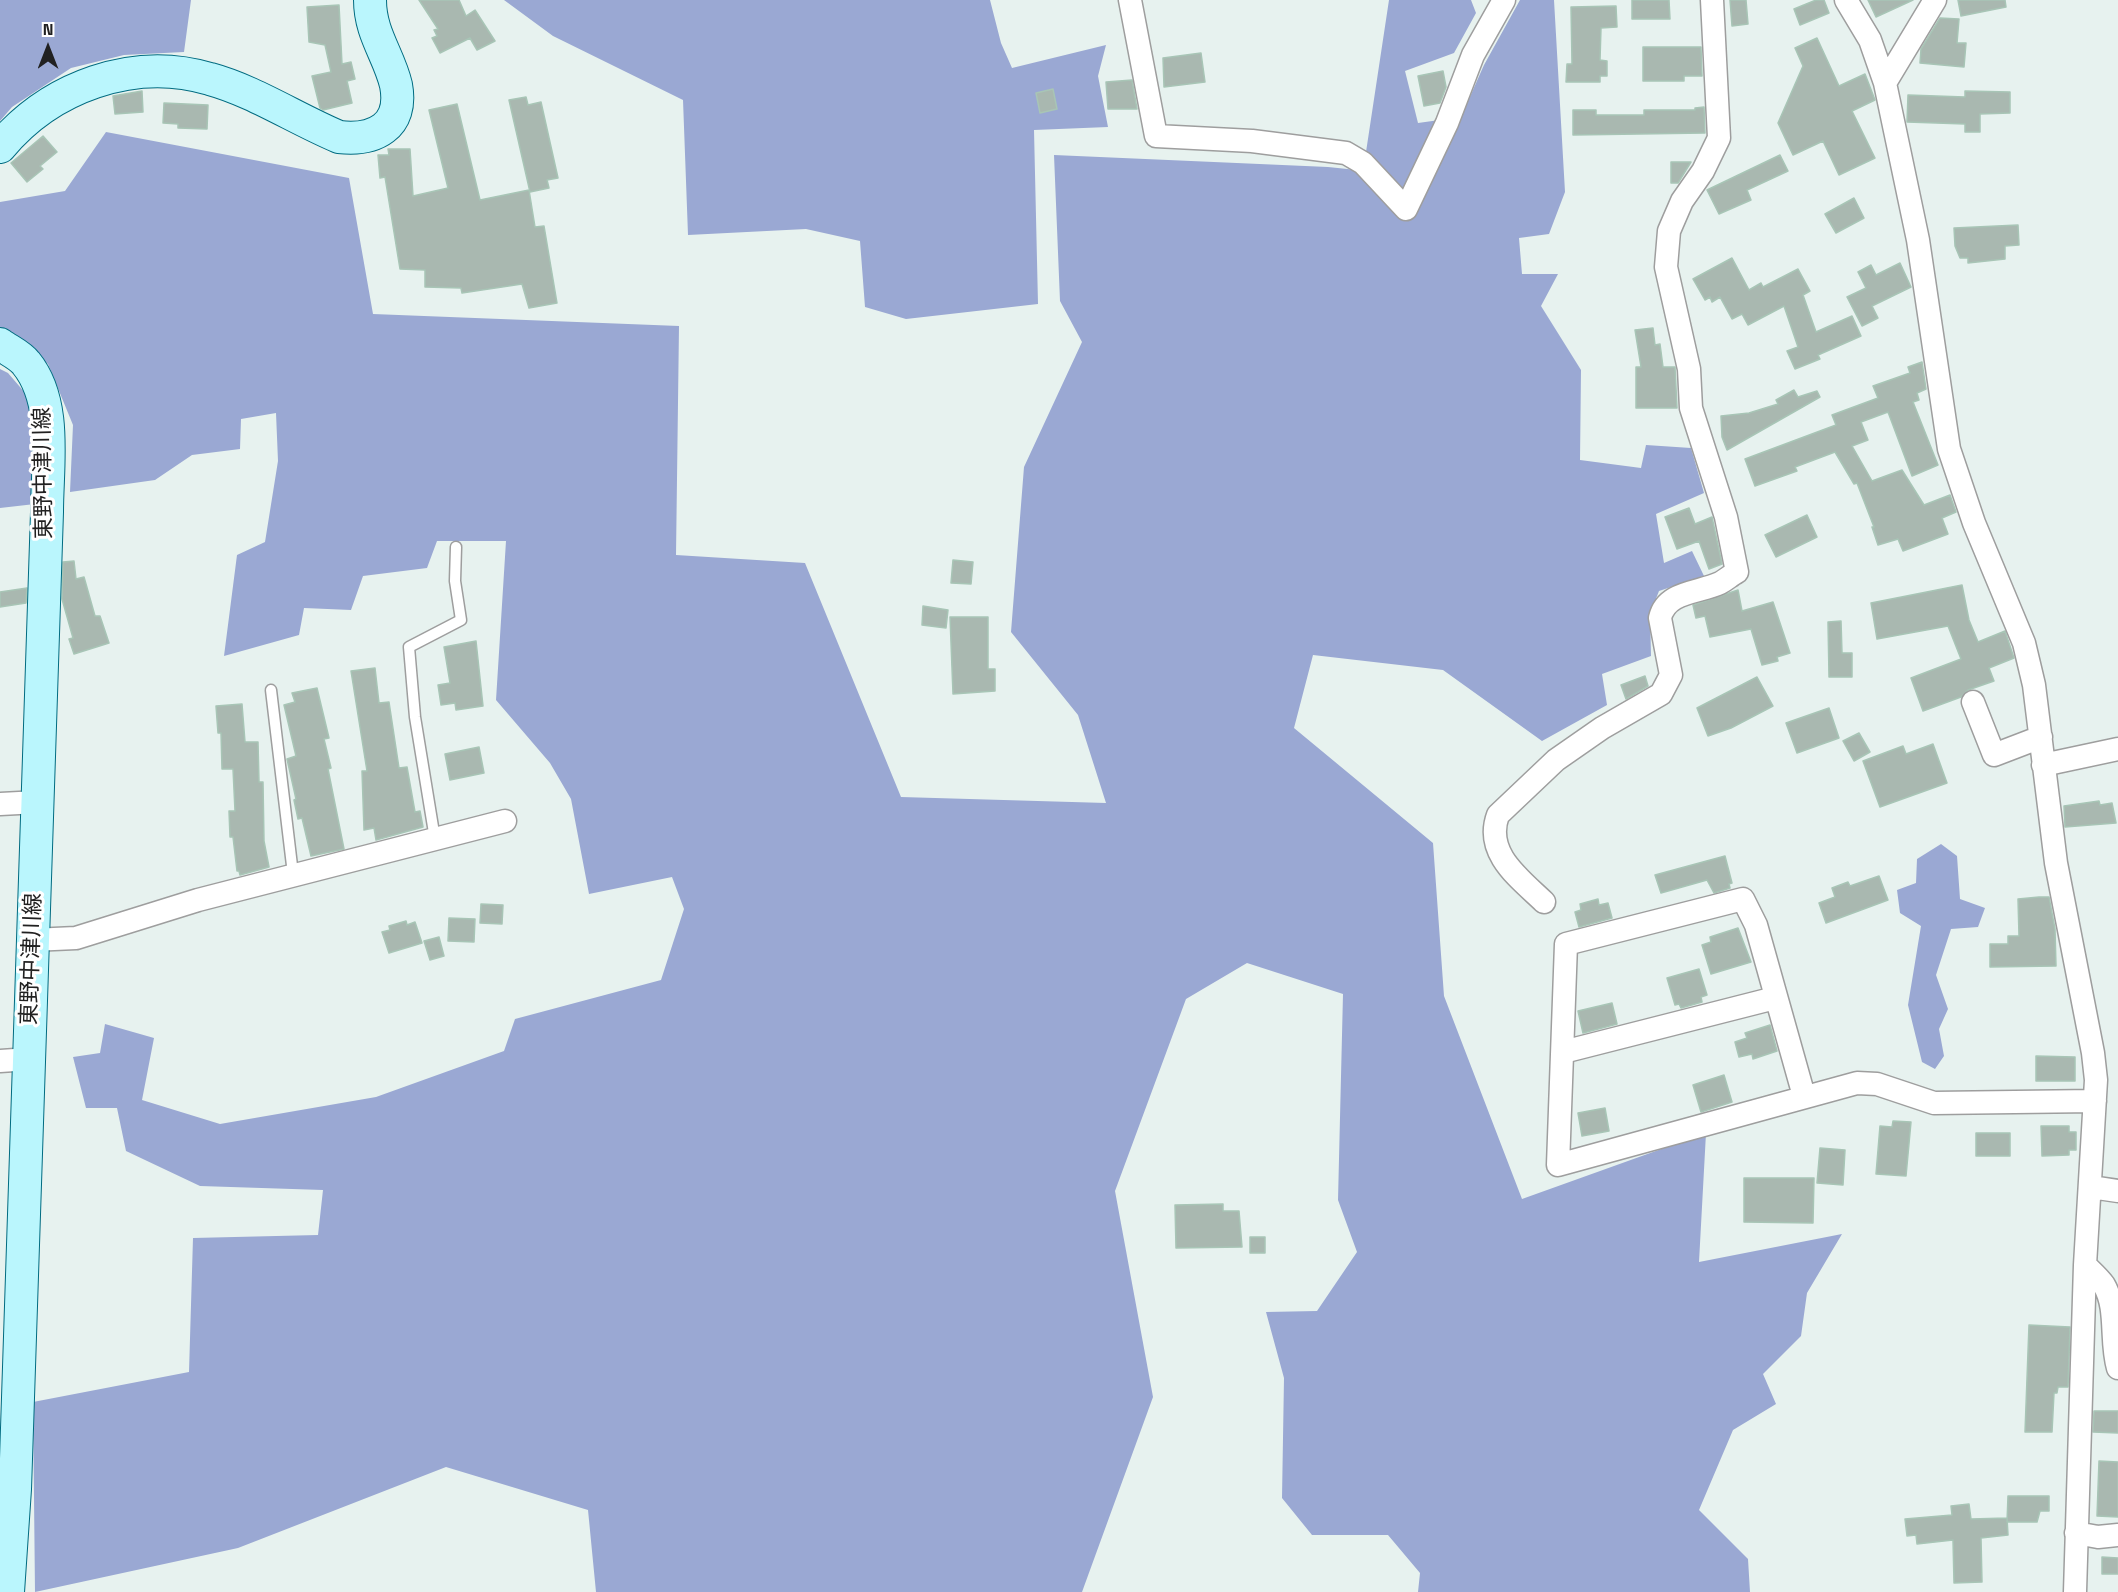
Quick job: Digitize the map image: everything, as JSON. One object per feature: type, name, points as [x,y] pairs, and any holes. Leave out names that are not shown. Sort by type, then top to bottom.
[{"type":"main road","points":[[0,147],[33,114],[60,96],[94,82],[148,72],[178,73],[209,78],[339,137],[358,139],[373,136],[385,128],[393,116],[397,101],[396,86],[373,24],[370,0]]},
{"type":"main road","name":"東野中津川線","points":[[0,344],[25,361],[39,381],[46,411],[47,512],[32,940],[14,1060],[16,1467],[8,1592]]},
{"type":"street","points":[[1130,0],[1156,136],[1252,141],[1346,153],[1363,163],[1406,209],[1447,123],[1473,55],[1504,0]]},
{"type":"street","points":[[1544,902],[1514,873],[1498,852],[1494,827],[1498,815],[1556,760],[1602,728],[1661,694],[1671,675],[1660,618],[1662,609],[1673,599],[1721,582],[1737,572],[1726,517],[1690,408],[1689,369],[1666,267],[1669,231],[1682,201],[1703,171],[1719,138],[1712,0]]},
{"type":"street","points":[[1846,0],[1870,40],[1885,83],[1918,240],[1949,449],[1974,523],[2024,643],[2034,685],[2056,863],[2093,1053],[2095,1101],[2085,1265],[2075,1592]]},
{"type":"street","points":[[1885,83],[1935,0]]},
{"type":"street","points":[[1972,702],[1994,755],[2041,737]]},
{"type":"street","points":[[2043,765],[2118,749]]},
{"type":"street","points":[[0,804],[38,802]]},
{"type":"street","points":[[32,940],[76,938],[198,900],[293,874],[505,821]]},
{"type":"street","points":[[1804,1096],[1756,925],[1743,899],[1566,944],[1558,1164],[1857,1083],[1877,1084],[1934,1103],[2095,1101]]},
{"type":"street","points":[[1563,1052],[1775,998]]},
{"type":"street","points":[[2091,1187],[2118,1191]]},
{"type":"street","points":[[2085,1265],[2104,1286],[2112,1304],[2118,1368]]},
{"type":"street","points":[[2076,1533],[2098,1537],[2118,1535]]},
{"type":"lane","points":[[435,839],[415,717],[409,647],[461,620],[454,581],[456,548]]},
{"type":"lane","points":[[271,690],[293,874]]},
{"type":"shaded area","points":[[0,0],[191,0],[184,52],[124,55],[71,68],[12,107],[0,121]]},
{"type":"shaded area","points":[[504,0],[990,0],[1001,43],[1012,68],[1106,45],[1098,76],[1108,127],[1034,130],[1038,304],[906,319],[865,307],[860,241],[806,229],[688,235],[683,100],[553,36]]},
{"type":"shaded area","points":[[1389,0],[1471,0],[1476,13],[1454,53],[1405,71],[1418,123],[1461,117],[1484,65],[1520,0],[1554,0],[1565,192],[1549,234],[1519,238],[1522,274],[1558,274],[1541,306],[1581,370],[1580,460],[1641,468],[1646,445],[1691,448],[1704,493],[1656,514],[1664,563],[1692,551],[1704,576],[1659,591],[1650,614],[1651,656],[1602,674],[1607,705],[1542,741],[1443,670],[1313,655],[1294,728],[1433,843],[1444,996],[1522,1199],[1706,1133],[1699,1262],[1842,1234],[1807,1293],[1801,1336],[1763,1374],[1776,1404],[1733,1430],[1699,1510],[1748,1559],[1750,1592],[1418,1592],[1420,1573],[1388,1535],[1312,1535],[1282,1498],[1284,1378],[1266,1312],[1317,1311],[1357,1252],[1338,1200],[1343,994],[1247,963],[1186,999],[1115,1191],[1153,1397],[1082,1592],[596,1592],[588,1510],[446,1467],[238,1548],[35,1592],[33,1402],[189,1372],[193,1238],[318,1235],[323,1190],[200,1186],[126,1151],[117,1108],[86,1108],[73,1057],[100,1053],[105,1024],[154,1038],[142,1100],[220,1124],[376,1097],[504,1051],[515,1019],[661,980],[684,909],[672,877],[589,894],[571,799],[550,763],[496,700],[506,541],[437,541],[427,568],[363,576],[351,610],[304,608],[299,635],[224,656],[237,555],[265,542],[278,461],[276,413],[241,419],[240,449],[192,455],[155,480],[70,492],[73,425],[48,364],[0,329],[0,202],[65,191],[106,132],[349,178],[373,314],[679,326],[676,555],[805,563],[901,797],[1106,803],[1078,715],[1011,632],[1024,467],[1082,342],[1060,301],[1054,155],[1328,167],[1386,173],[1366,152]]},
{"type":"shaded area","points":[[0,369],[8,373],[32,401],[35,504],[0,508]]},
{"type":"shaded area","points":[[1941,844],[1957,856],[1960,899],[1985,908],[1978,927],[1951,929],[1936,975],[1948,1009],[1939,1029],[1944,1056],[1935,1069],[1922,1062],[1908,1005],[1921,926],[1900,913],[1897,890],[1916,883],[1917,859]]},
{"type":"building","points":[[419,0],[459,0],[466,16],[475,10],[495,41],[477,50],[470,38],[440,53],[432,38],[437,36],[434,30],[438,29]]},
{"type":"building","points":[[1632,0],[1669,0],[1670,19],[1632,19]]},
{"type":"building","points":[[1730,0],[1746,0],[1748,24],[1732,26]]},
{"type":"building","points":[[1816,0],[1824,0],[1829,13],[1800,25],[1794,9]]},
{"type":"building","points":[[1868,0],[1913,0],[1876,17]]},
{"type":"building","points":[[1958,0],[2005,0],[2006,7],[1961,16]]},
{"type":"building","points":[[339,5],[342,64],[351,62],[355,79],[347,81],[352,103],[323,110],[320,108],[312,76],[331,72],[325,45],[309,42],[307,7]]},
{"type":"building","points":[[1616,6],[1617,27],[1601,28],[1600,60],[1607,61],[1607,76],[1600,76],[1600,82],[1566,82],[1567,64],[1572,64],[1571,7]]},
{"type":"building","points":[[1940,18],[1959,19],[1957,43],[1966,43],[1964,67],[1920,63],[1921,49]]},
{"type":"building","points":[[1817,38],[1839,86],[1865,74],[1875,100],[1852,111],[1875,158],[1839,175],[1823,141],[1793,155],[1778,123],[1803,66],[1795,48]]},
{"type":"building","points":[[1643,47],[1701,47],[1702,76],[1684,76],[1684,81],[1643,81]]},
{"type":"building","points":[[1201,53],[1205,82],[1164,87],[1163,58]]},
{"type":"building","points":[[1443,71],[1446,87],[1440,103],[1424,106],[1418,76]]},
{"type":"building","points":[[1132,80],[1137,109],[1108,109],[1106,82]]},
{"type":"building","points":[[1053,89],[1057,109],[1040,113],[1036,93]]},
{"type":"building","points":[[142,91],[143,112],[115,114],[113,96]]},
{"type":"building","points":[[1965,91],[2010,92],[2010,113],[1980,114],[1980,132],[1965,132],[1965,124],[1907,122],[1908,95],[1965,97]]},
{"type":"building","points":[[526,97],[528,105],[541,102],[558,178],[547,180],[549,188],[530,192],[509,100]]},
{"type":"building","points":[[164,103],[208,105],[207,129],[178,128],[178,124],[163,123]]},
{"type":"building","points":[[457,104],[480,200],[529,190],[535,227],[544,226],[557,303],[529,308],[522,284],[462,293],[461,288],[425,287],[425,270],[400,269],[385,177],[380,178],[378,155],[389,155],[388,149],[410,149],[413,196],[448,188],[429,110]]},
{"type":"building","points":[[1704,107],[1705,133],[1573,135],[1573,110],[1596,110],[1596,115],[1644,115],[1644,110],[1695,110],[1695,108]]},
{"type":"building","points":[[43,136],[57,152],[40,166],[43,169],[27,182],[11,163]]},
{"type":"building","points":[[1780,155],[1788,171],[1747,190],[1751,200],[1719,214],[1707,190]]},
{"type":"building","points":[[1671,162],[1691,162],[1678,183],[1671,183]]},
{"type":"building","points":[[1854,198],[1864,218],[1836,233],[1825,214]]},
{"type":"building","points":[[2018,225],[2019,245],[2005,246],[2005,259],[1968,263],[1968,258],[1960,258],[1955,246],[1954,228]]},
{"type":"building","points":[[1732,258],[1749,290],[1761,283],[1763,287],[1798,269],[1810,291],[1803,295],[1816,332],[1852,316],[1861,336],[1818,355],[1820,359],[1795,369],[1787,351],[1798,347],[1784,306],[1748,325],[1742,314],[1732,319],[1720,297],[1712,302],[1710,297],[1705,300],[1693,279]]},
{"type":"building","points":[[1900,263],[1911,287],[1872,306],[1878,318],[1862,326],[1847,297],[1866,288],[1858,272],[1871,265],[1876,275]]},
{"type":"building","points":[[1653,328],[1655,345],[1660,344],[1663,367],[1675,367],[1677,408],[1636,408],[1636,367],[1641,367],[1635,330]]},
{"type":"building","points":[[1922,362],[1926,389],[1917,393],[1919,400],[1913,402],[1938,465],[1912,476],[1888,412],[1861,422],[1868,440],[1852,446],[1872,481],[1902,470],[1924,505],[1950,495],[1956,512],[1942,518],[1948,534],[1903,551],[1898,539],[1878,545],[1872,527],[1874,527],[1857,483],[1854,484],[1835,452],[1795,467],[1797,471],[1755,486],[1745,459],[1836,425],[1832,415],[1878,398],[1873,386],[1910,373],[1908,367]]},
{"type":"building","points":[[1794,390],[1798,397],[1817,391],[1820,397],[1727,450],[1722,437],[1721,416],[1749,413],[1778,404],[1776,400]]},
{"type":"building","points":[[1689,508],[1695,524],[1712,517],[1722,564],[1709,569],[1699,541],[1677,549],[1665,517]]},
{"type":"building","points":[[1807,515],[1817,537],[1776,557],[1765,535]]},
{"type":"building","points":[[953,560],[973,562],[971,584],[951,583]]},
{"type":"building","points":[[74,561],[76,579],[84,577],[95,616],[100,616],[109,643],[74,654],[69,639],[73,638],[62,599],[63,562]]},
{"type":"building","points":[[1962,585],[1969,620],[1978,642],[2005,631],[2014,658],[1989,668],[1994,681],[1968,690],[1961,697],[1923,711],[1911,678],[1961,659],[1948,626],[1877,639],[1871,603]]},
{"type":"building","points":[[27,588],[26,603],[0,607],[0,592]]},
{"type":"building","points":[[1738,590],[1742,611],[1773,602],[1790,653],[1777,657],[1778,661],[1762,665],[1751,629],[1710,637],[1705,616],[1696,618],[1693,605]]},
{"type":"building","points":[[923,606],[948,610],[946,628],[922,625]]},
{"type":"building","points":[[950,617],[988,617],[988,669],[995,669],[995,691],[953,694]]},
{"type":"building","points":[[1841,621],[1842,653],[1852,653],[1852,677],[1829,677],[1828,622]]},
{"type":"building","points":[[476,641],[483,706],[456,710],[455,703],[441,705],[438,685],[450,683],[444,647]]},
{"type":"building","points":[[375,668],[379,703],[389,702],[399,768],[407,767],[415,812],[420,811],[423,827],[376,840],[374,828],[364,830],[362,771],[367,771],[351,671]]},
{"type":"building","points":[[1645,676],[1648,686],[1626,699],[1621,685]]},
{"type":"building","points":[[1757,677],[1773,706],[1731,728],[1708,736],[1697,708]]},
{"type":"building","points":[[317,688],[329,738],[324,739],[331,768],[328,769],[344,849],[311,856],[302,818],[298,819],[294,800],[296,799],[287,759],[296,756],[284,705],[295,702],[292,693]]},
{"type":"building","points":[[242,704],[245,742],[258,742],[259,782],[263,782],[264,841],[269,867],[240,875],[237,871],[233,837],[230,837],[229,811],[235,811],[233,769],[222,769],[221,733],[218,733],[216,706]]},
{"type":"building","points":[[1829,708],[1839,738],[1797,753],[1786,723]]},
{"type":"building","points":[[1859,733],[1870,752],[1854,761],[1843,741]]},
{"type":"building","points":[[1933,744],[1947,783],[1880,807],[1863,761],[1903,746],[1906,754]]},
{"type":"building","points":[[479,747],[484,773],[450,780],[445,754]]},
{"type":"building","points":[[2099,801],[2100,805],[2112,803],[2116,823],[2065,827],[2064,806]]},
{"type":"building","points":[[1725,856],[1732,883],[1729,884],[1730,888],[1714,893],[1707,880],[1661,893],[1655,875]]},
{"type":"building","points":[[1879,876],[1888,900],[1826,923],[1819,903],[1835,897],[1832,888],[1848,882],[1850,886]]},
{"type":"building","points":[[2049,897],[2055,929],[2056,966],[1990,967],[1990,944],[2008,944],[2008,936],[2019,936],[2018,899]]},
{"type":"building","points":[[1598,899],[1599,905],[1608,903],[1612,918],[1579,927],[1575,912],[1581,910],[1580,904]]},
{"type":"building","points":[[481,904],[503,905],[502,924],[480,923]]},
{"type":"building","points":[[449,918],[475,919],[474,942],[448,941]]},
{"type":"building","points":[[406,921],[407,925],[415,922],[422,943],[389,953],[382,932],[390,930],[389,926]]},
{"type":"building","points":[[1738,928],[1751,962],[1711,974],[1702,945],[1711,942],[1710,937]]},
{"type":"building","points":[[439,937],[444,956],[430,960],[424,941]]},
{"type":"building","points":[[1699,969],[1707,995],[1701,997],[1702,1002],[1681,1008],[1679,1004],[1675,1005],[1667,978]]},
{"type":"building","points":[[1612,1003],[1617,1024],[1583,1033],[1578,1011]]},
{"type":"building","points":[[1770,1025],[1777,1051],[1753,1059],[1752,1054],[1739,1057],[1735,1042],[1747,1038],[1745,1033]]},
{"type":"building","points":[[2036,1056],[2075,1057],[2075,1081],[2036,1081]]},
{"type":"building","points":[[1724,1075],[1732,1102],[1701,1112],[1693,1085]]},
{"type":"building","points":[[1605,1108],[1609,1131],[1582,1136],[1578,1113]]},
{"type":"building","points":[[1893,1121],[1911,1122],[1906,1176],[1876,1174],[1880,1126],[1892,1127]]},
{"type":"building","points":[[2041,1126],[2069,1126],[2069,1132],[2076,1132],[2076,1150],[2069,1150],[2069,1155],[2042,1156]]},
{"type":"building","points":[[1976,1133],[2010,1133],[2010,1156],[1976,1156]]},
{"type":"building","points":[[1820,1148],[1845,1150],[1843,1185],[1817,1183]]},
{"type":"building","points":[[1744,1178],[1814,1178],[1813,1223],[1744,1222]]},
{"type":"building","points":[[1223,1204],[1223,1211],[1239,1211],[1242,1247],[1176,1248],[1175,1205]]},
{"type":"building","points":[[1250,1237],[1265,1237],[1265,1253],[1250,1253]]},
{"type":"building","points":[[2029,1325],[2070,1327],[2068,1387],[2058,1387],[2057,1393],[2054,1393],[2052,1432],[2025,1432]]},
{"type":"building","points":[[2094,1411],[2118,1411],[2118,1433],[2093,1432]]},
{"type":"building","points":[[2099,1461],[2118,1462],[2118,1517],[2097,1516]]},
{"type":"building","points":[[2008,1496],[2049,1496],[2049,1511],[2040,1511],[2037,1522],[2007,1522]]},
{"type":"building","points":[[1969,1504],[1971,1519],[2007,1518],[2008,1535],[1981,1538],[1982,1582],[1954,1583],[1953,1540],[1917,1544],[1916,1535],[1907,1536],[1905,1519],[1952,1515],[1951,1506]]},
{"type":"building","points":[[2102,1557],[2118,1558],[2118,1574],[2102,1574]]}]
